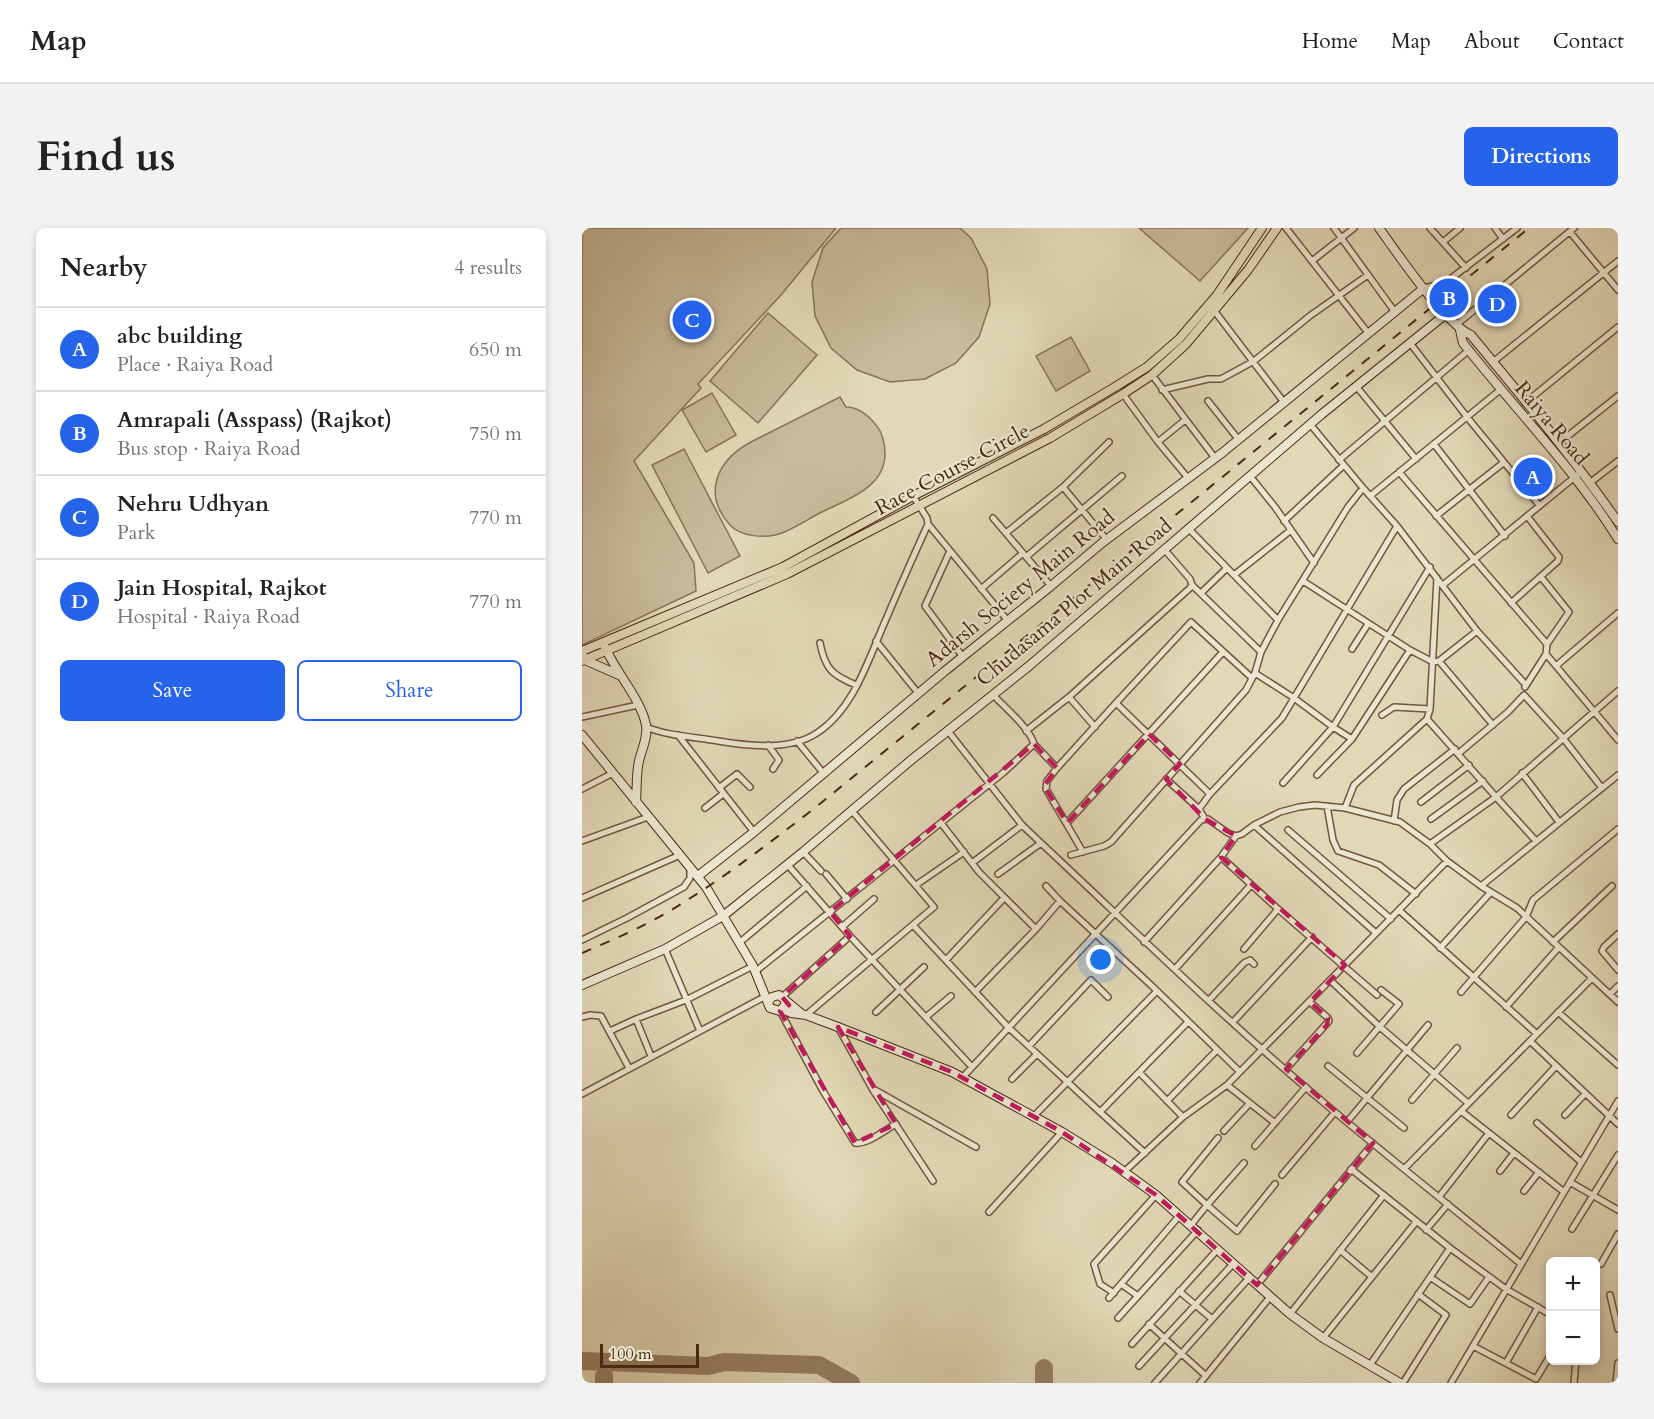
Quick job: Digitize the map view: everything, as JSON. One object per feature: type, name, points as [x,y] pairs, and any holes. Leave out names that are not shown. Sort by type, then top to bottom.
[{"type":"main road","name":"Race Course Circle","points":[[584,655],[607,652],[787,574],[1050,438],[1123,394],[1152,375],[1186,344],[1212,308],[1262,228]]},
{"type":"main road","name":"Race Course Circle","points":[[584,655],[603,642],[783,567],[913,496],[1044,429],[1147,367],[1212,308],[1248,270],[1277,228]]},
{"type":"street","points":[[1286,228],[1369,334]]},
{"type":"street","points":[[1334,228],[1395,312]]},
{"type":"street","points":[[1312,261],[1354,228]]},
{"type":"street","name":"Raiya Road","points":[[1379,228],[1424,288],[1458,328],[1471,335],[1591,482],[1618,522]]},
{"type":"street","points":[[1430,228],[1466,267]]},
{"type":"street","points":[[1443,242],[1460,228]]},
{"type":"street","points":[[1495,228],[1503,239]]},
{"type":"street","points":[[1424,288],[1445,283],[1517,228]]},
{"type":"street","points":[[1458,328],[1572,230],[1618,290]]},
{"type":"street","points":[[1493,362],[1618,261]]},
{"type":"street","points":[[1162,390],[1208,379],[1221,379],[1254,362],[1311,315],[1340,297],[1368,275]]},
{"type":"street","name":"Adarsh Society Main Road","points":[[698,876],[824,774],[918,693],[1107,540],[1215,458],[1424,288]]},
{"type":"street","points":[[1212,308],[1283,401]]},
{"type":"street","name":"Chudasama Plot Main Road","points":[[582,985],[665,949],[723,916],[1106,601],[1310,424],[1446,314]]},
{"type":"street","points":[[1525,403],[1618,327]]},
{"type":"street","name":"Raiya Road","points":[[1458,328],[1463,343],[1574,477],[1602,513],[1618,539]]},
{"type":"street","points":[[1410,343],[1503,463],[1539,505]]},
{"type":"street","points":[[1284,520],[1384,420],[1469,350]]},
{"type":"street","points":[[1152,375],[1215,458]]},
{"type":"street","points":[[1356,386],[1416,459]]},
{"type":"street","points":[[1370,496],[1500,390]]},
{"type":"street","points":[[1123,394],[1188,478]]},
{"type":"street","points":[[1559,443],[1618,396]]},
{"type":"street","points":[[1208,401],[1238,439]]},
{"type":"street","points":[[1158,442],[1185,420]]},
{"type":"street","points":[[1310,424],[1397,526],[1477,631],[1526,685]]},
{"type":"street","points":[[1006,533],[1063,487],[1109,442]]},
{"type":"street","points":[[1434,444],[1505,536]]},
{"type":"street","points":[[1591,482],[1618,461]]},
{"type":"street","points":[[1436,516],[1503,463]]},
{"type":"street","points":[[1443,585],[1582,471]]},
{"type":"street","points":[[1399,472],[1547,644]]},
{"type":"street","points":[[981,589],[1122,476]]},
{"type":"street","points":[[1250,476],[1314,563]]},
{"type":"street","points":[[1063,487],[1107,540]]},
{"type":"street","points":[[1071,855],[1111,842],[1246,690],[1261,652],[1278,620],[1348,507],[1363,488]]},
{"type":"street","points":[[913,496],[928,524],[1008,621]]},
{"type":"street","points":[[1511,603],[1558,561],[1559,557],[1527,516]]},
{"type":"street","points":[[993,518],[1052,586]]},
{"type":"street","points":[[646,727],[678,735],[768,745],[797,741],[816,735],[837,717],[856,685],[928,524]]},
{"type":"street","points":[[1199,808],[1282,718],[1345,609],[1397,526]]},
{"type":"street","points":[[1188,528],[1278,620]]},
{"type":"street","points":[[1234,575],[1291,530]]},
{"type":"street","points":[[1164,549],[1190,579],[1192,585],[1261,652]]},
{"type":"street","points":[[950,551],[925,606],[963,657]]},
{"type":"street","points":[[1283,783],[1333,727],[1430,567]]},
{"type":"street","points":[[1201,593],[1227,568]]},
{"type":"street","points":[[1394,821],[1397,800],[1404,789],[1493,724],[1524,695],[1526,685],[1546,654],[1547,644],[1569,612],[1541,576]]},
{"type":"street","points":[[1345,808],[1354,785],[1427,719],[1436,662],[1437,578]]},
{"type":"street","points":[[1303,580],[1410,650],[1436,662],[1493,724]]},
{"type":"street","points":[[1026,731],[1069,697],[1192,585]]},
{"type":"street","points":[[1556,666],[1617,617]]},
{"type":"street","points":[[1083,852],[1046,789],[1047,781],[1191,622],[1223,652],[1253,675],[1294,698],[1352,740]]},
{"type":"street","points":[[1352,650],[1368,624]]},
{"type":"street","points":[[1436,662],[1477,631]]},
{"type":"street","points":[[876,641],[918,693]]},
{"type":"street","points":[[603,642],[619,675],[638,705],[646,727],[645,745],[639,760],[636,802]]},
{"type":"street","points":[[820,643],[828,668],[842,679],[856,685]]},
{"type":"street","points":[[1317,775],[1352,740],[1410,650]]},
{"type":"street","points":[[1067,823],[1223,652]]},
{"type":"street","points":[[1546,654],[1618,740]]},
{"type":"street","points":[[584,655],[619,675]]},
{"type":"street","points":[[1430,844],[1496,796],[1618,691]]},
{"type":"street","points":[[993,695],[1057,768]]},
{"type":"street","points":[[1524,695],[1563,738],[1602,788]]},
{"type":"street","points":[[1069,697],[1095,727]]},
{"type":"street","points":[[1116,703],[1210,794]]},
{"type":"street","points":[[582,717],[638,705]]},
{"type":"street","points":[[1382,715],[1394,707],[1430,709]]},
{"type":"street","points":[[1427,719],[1536,841]]},
{"type":"street","points":[[948,731],[1022,825],[1144,942],[1335,1112],[1521,1264]]},
{"type":"street","points":[[582,735],[698,876],[756,971],[781,1002],[823,1091],[855,1143],[860,1144],[867,1141],[896,1124]]},
{"type":"street","points":[[678,735],[754,832]]},
{"type":"street","points":[[797,741],[824,774]]},
{"type":"street","points":[[610,1031],[756,971],[989,784],[1034,744]]},
{"type":"street","points":[[768,745],[779,760],[773,769]]},
{"type":"street","points":[[582,749],[591,746]]},
{"type":"street","points":[[1420,802],[1469,765]]},
{"type":"street","points":[[582,789],[613,773]]},
{"type":"street","points":[[1522,773],[1559,822]]},
{"type":"street","points":[[705,808],[737,774],[750,787]]},
{"type":"street","points":[[1481,886],[1618,775]]},
{"type":"street","points":[[1166,779],[1199,808],[1205,819],[1236,836]]},
{"type":"street","points":[[1431,819],[1483,781]]},
{"type":"street","points":[[1327,806],[1333,840],[1338,851],[1379,865],[1416,894]]},
{"type":"street","points":[[1144,942],[1221,857],[1236,836],[1280,812],[1299,807],[1345,808],[1400,822],[1481,886],[1517,908],[1618,1002]]},
{"type":"street","points":[[805,1015],[934,907],[852,811]]},
{"type":"street","points":[[582,841],[648,817]]},
{"type":"street","points":[[962,1078],[1094,934],[1201,820],[1205,819]]},
{"type":"street","points":[[941,823],[972,862],[1036,929]]},
{"type":"street","points":[[972,862],[1022,825]]},
{"type":"street","points":[[1254,825],[1376,933]]},
{"type":"street","points":[[1461,992],[1526,917],[1533,900],[1618,829]]},
{"type":"street","points":[[1288,830],[1391,919]]},
{"type":"street","points":[[998,874],[1041,843]]},
{"type":"street","points":[[803,852],[847,898]]},
{"type":"street","points":[[916,885],[964,852]]},
{"type":"street","points":[[582,898],[680,855]]},
{"type":"street","points":[[1221,857],[1345,965],[1379,992],[1399,1004],[1357,1053]]},
{"type":"street","points":[[1124,1172],[1183,1117],[1227,1085],[1447,861]]},
{"type":"street","points":[[784,867],[807,886],[850,936],[972,1067]]},
{"type":"street","points":[[582,940],[684,887],[690,878],[690,868]]},
{"type":"street","points":[[1174,969],[1251,885]]},
{"type":"street","points":[[739,943],[807,886]]},
{"type":"street","points":[[1046,886],[1060,902],[1157,991],[1240,1072]]},
{"type":"street","points":[[1553,942],[1612,886]]},
{"type":"street","points":[[1440,948],[1491,892]]},
{"type":"street","points":[[946,960],[1005,898]]},
{"type":"street","points":[[843,927],[874,899]]},
{"type":"street","points":[[975,992],[1060,902]]},
{"type":"street","points":[[1244,949],[1278,909]]},
{"type":"street","points":[[1400,911],[1537,1034]]},
{"type":"street","points":[[913,925],[1008,1027],[1145,1153]]},
{"type":"street","points":[[1618,934],[1602,951],[1618,970]]},
{"type":"street","points":[[756,971],[773,1010],[850,936]]},
{"type":"street","points":[[1233,1022],[1312,937]]},
{"type":"street","points":[[1506,1007],[1559,948]]},
{"type":"street","points":[[665,949],[700,1031]]},
{"type":"street","points":[[1209,1000],[1244,963],[1250,960],[1254,964]]},
{"type":"street","points":[[876,1012],[924,967]]},
{"type":"street","points":[[1404,1168],[1592,978]]},
{"type":"street","points":[[1029,1046],[1091,980],[1108,997]]},
{"type":"street","points":[[1330,980],[1380,1027],[1468,1103]]},
{"type":"street","points":[[1610,994],[1618,986]]},
{"type":"street","points":[[1033,1117],[1157,991]]},
{"type":"street","points":[[926,1017],[951,996]]},
{"type":"street","points":[[582,1094],[651,1056],[767,999],[781,1002],[805,1015],[962,1078],[1062,1132],[1124,1172],[1180,1215],[1290,1314],[1323,1338],[1401,1383],[1446,1315],[1418,1294]]},
{"type":"street","points":[[1286,1069],[1329,1021],[1310,1002]]},
{"type":"street","points":[[1558,1012],[1618,1065]]},
{"type":"street","points":[[582,1017],[597,1014],[601,1016],[629,1068]]},
{"type":"street","points":[[636,1019],[651,1056]]},
{"type":"street","points":[[1100,1112],[1188,1022]]},
{"type":"street","points":[[1347,1122],[1428,1025]]},
{"type":"street","points":[[838,1027],[873,1090],[933,1181]]},
{"type":"street","points":[[1530,1041],[1618,1124]]},
{"type":"street","points":[[1412,1100],[1457,1048]]},
{"type":"street","points":[[1167,1101],[1217,1050]]},
{"type":"street","points":[[1012,1080],[1037,1054]]},
{"type":"street","points":[[1328,1066],[1404,1128]]},
{"type":"street","points":[[1511,1115],[1556,1066]]},
{"type":"street","points":[[1139,1072],[1183,1117]]},
{"type":"street","points":[[1227,1085],[1275,1123]]},
{"type":"street","points":[[1255,1146],[1306,1087]]},
{"type":"street","points":[[873,1090],[976,1147]]},
{"type":"street","points":[[1565,1115],[1585,1094]]},
{"type":"street","points":[[1451,1383],[1618,1101]]},
{"type":"street","points":[[1224,1131],[1250,1103]]},
{"type":"street","points":[[1461,1111],[1563,1192]]},
{"type":"street","points":[[1282,1175],[1335,1112]]},
{"type":"street","points":[[1537,1123],[1581,1162]]},
{"type":"street","points":[[989,1212],[1062,1132]]},
{"type":"street","points":[[1439,1197],[1489,1133]]},
{"type":"street","points":[[1218,1138],[1182,1182],[1237,1231],[1275,1184]]},
{"type":"street","points":[[1257,1285],[1373,1143]]},
{"type":"street","points":[[1500,1171],[1514,1153]]},
{"type":"street","points":[[1572,1229],[1618,1155]]},
{"type":"street","points":[[1119,1318],[1194,1228],[1208,1205],[1244,1163]]},
{"type":"street","points":[[1351,1169],[1449,1248],[1506,1289],[1546,1312]]},
{"type":"street","points":[[1524,1191],[1539,1173]]},
{"type":"street","points":[[1570,1182],[1618,1210]]},
{"type":"street","points":[[1114,1293],[1100,1284],[1094,1264],[1156,1196]]},
{"type":"street","points":[[1290,1314],[1384,1196]]},
{"type":"street","points":[[1426,1230],[1448,1204]]},
{"type":"street","points":[[1109,1298],[1180,1215]]},
{"type":"street","points":[[1323,1338],[1416,1222]]},
{"type":"street","points":[[1602,1264],[1618,1234]]},
{"type":"street","points":[[1370,1365],[1449,1248]]},
{"type":"street","points":[[1132,1344],[1218,1249]]},
{"type":"street","points":[[1340,1250],[1372,1277]]},
{"type":"street","points":[[1139,1366],[1233,1264]]},
{"type":"street","points":[[1430,1277],[1470,1304],[1489,1277]]},
{"type":"street","points":[[1155,1383],[1249,1278]]},
{"type":"street","points":[[1121,1284],[1138,1296]]},
{"type":"street","points":[[1179,1291],[1212,1319]]},
{"type":"street","points":[[1610,1295],[1618,1329]]},
{"type":"street","points":[[1200,1383],[1270,1297]]},
{"type":"street","points":[[1506,1363],[1538,1307]]},
{"type":"street","points":[[1149,1324],[1206,1376]]},
{"type":"street","points":[[1473,1346],[1536,1379],[1546,1362]]},
{"type":"street","points":[[1616,1383],[1618,1364]]},
{"type":"street","points":[[1574,1383],[1576,1365]]},
{"type":"highlighted area","points":[[1149,734],[1180,764],[1166,779],[1205,819],[1236,836],[1221,857],[1345,965],[1310,1002],[1328,1018],[1327,1025],[1286,1069],[1373,1143],[1257,1285],[1156,1195],[1062,1132],[952,1072],[838,1027],[896,1124],[855,1143],[780,1011],[789,1005],[782,997],[850,936],[830,912],[1034,744],[1057,768],[1044,786],[1067,823]]},
{"type":"shaded area","points":[[582,228],[836,228],[781,295],[698,384],[701,388],[634,461],[694,563],[696,591],[582,645]]},
{"type":"shaded area","points":[[841,228],[960,228],[971,238],[987,269],[990,304],[979,337],[956,363],[925,379],[890,382],[857,370],[831,348],[815,316],[812,282],[823,248]]},
{"type":"shaded area","points":[[1139,228],[1248,228],[1200,281]]},
{"type":"shaded area","points":[[768,313],[817,355],[758,423],[710,381]]},
{"type":"shaded area","points":[[1071,337],[1090,371],[1056,391],[1036,356]]},
{"type":"shaded area","points":[[712,393],[736,435],[706,452],[682,410]]},
{"type":"shaded area","points":[[840,397],[846,407],[863,412],[873,421],[884,443],[883,467],[870,486],[780,534],[752,535],[740,532],[731,526],[722,514],[715,491],[721,469],[728,460],[749,443]]},
{"type":"shaded area","points":[[684,449],[740,556],[708,573],[652,465]]},
{"type":"taxiway","points":[[582,1361],[708,1366],[724,1362],[819,1365],[851,1383]]},
{"type":"taxiway","points":[[1044,1368],[1044,1383]]},
{"type":"taxiway","points":[[604,1376],[604,1383]]},
{"type":"railway","points":[[582,953],[632,931],[669,911],[750,857],[816,807],[1529,228]]},
{"type":"place","name":"Amrapali (Asspass) (Rajkot)","points":[[1449,298]]},
{"type":"place","name":"Jain Hospital, Rajkot","points":[[1497,304]]},
{"type":"place","name":"Nehru Udhyan","points":[[692,320]]},
{"type":"place","name":"abc building","points":[[1533,477]]}]
